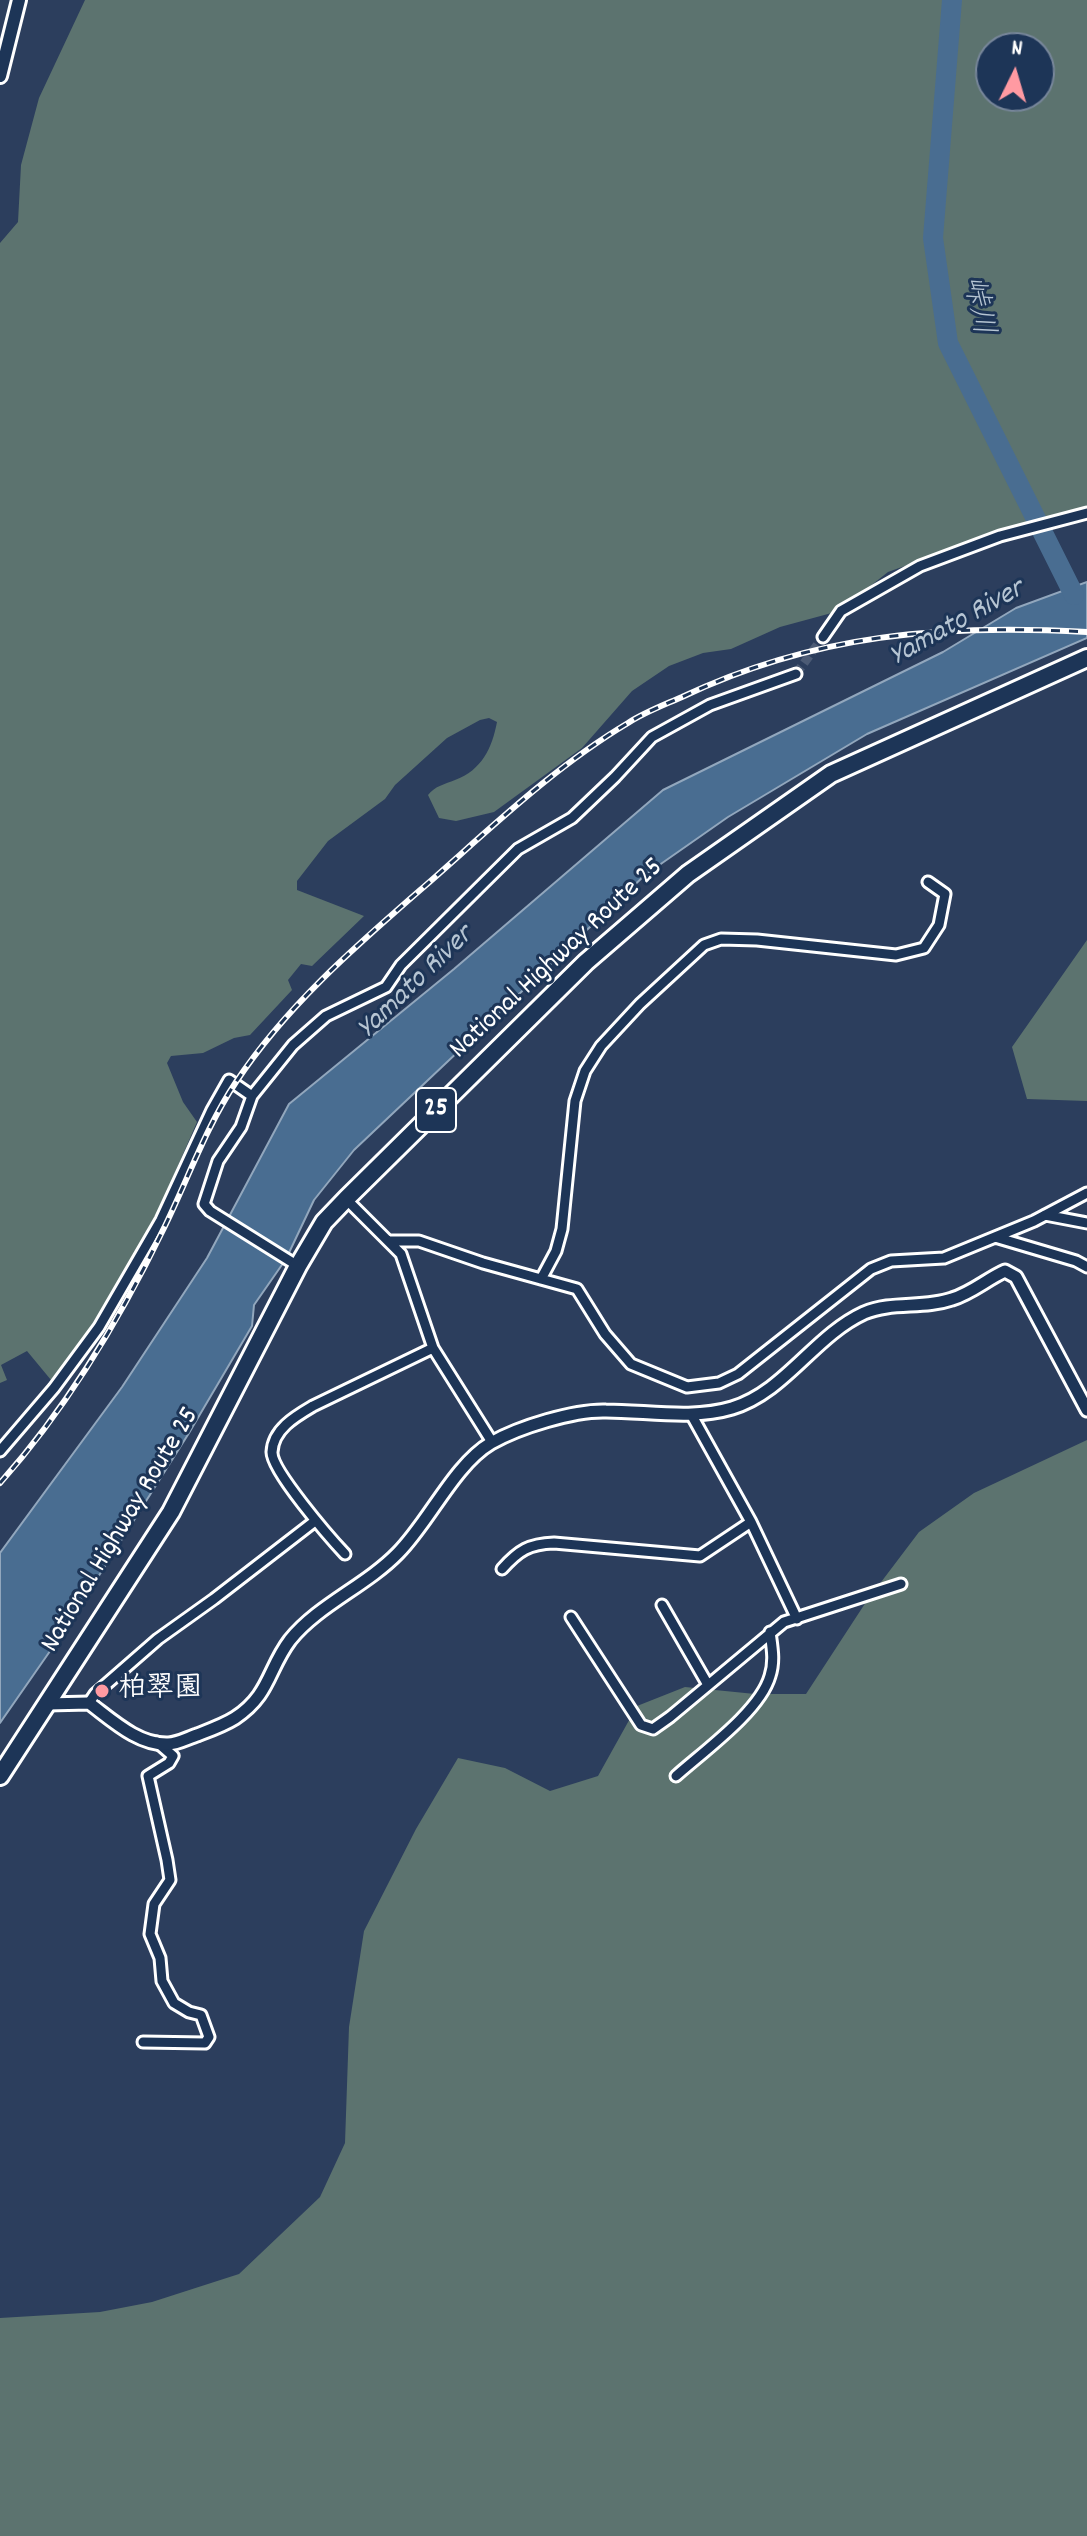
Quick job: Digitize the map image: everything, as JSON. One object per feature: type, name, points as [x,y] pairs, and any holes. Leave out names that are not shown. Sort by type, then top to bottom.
[{"type":"highway","name":"National Highway Route 25","points":[[0,1776],[171,1512],[298,1266],[324,1222],[346,1199],[586,962],[688,874],[831,774],[1087,658]]},
{"type":"main road","points":[[0,76],[19,0]]},
{"type":"street","points":[[823,637],[841,611],[920,566],[1000,536],[1087,513]]},
{"type":"street","points":[[298,1266],[210,1211],[204,1204],[218,1161],[241,1127],[252,1096],[293,1045],[326,1016],[386,987],[401,965],[518,849],[572,818],[652,737],[710,705],[796,674]]},
{"type":"street","points":[[541,1279],[556,1251],[562,1229],[575,1101],[585,1071],[601,1046],[640,1004],[704,945],[721,939],[826,946],[896,955],[924,948],[939,925],[945,894],[928,882]]},
{"type":"street","points":[[0,1451],[54,1388],[99,1327],[161,1220],[229,1080],[252,1096]]},
{"type":"street","points":[[390,1241],[419,1241],[483,1263],[577,1289],[605,1334],[631,1364],[687,1387],[719,1383],[738,1374],[871,1269],[891,1261],[944,1258],[1045,1215],[1087,1193]]},
{"type":"street","points":[[346,1199],[401,1254],[433,1348],[492,1442]]},
{"type":"street","points":[[1045,1215],[1087,1223]]},
{"type":"street","points":[[995,1237],[1087,1267]]},
{"type":"street","points":[[47,1704],[89,1703],[119,1726],[145,1740],[169,1744],[212,1729],[236,1717],[256,1701],[292,1639],[397,1555],[418,1532],[452,1483],[492,1442],[557,1419],[603,1410],[691,1414],[734,1407],[756,1397],[835,1329],[864,1313],[886,1306],[933,1304],[952,1299],[1005,1271],[1016,1277],[1087,1410]]},
{"type":"street","points":[[345,1554],[315,1521],[275,1464],[271,1453],[277,1436],[295,1416],[433,1348]]},
{"type":"street","points":[[691,1414],[751,1522],[797,1619]]},
{"type":"street","points":[[89,1703],[95,1694],[158,1639],[315,1521]]},
{"type":"street","points":[[502,1569],[532,1544],[554,1543],[700,1556],[751,1522]]},
{"type":"street","points":[[571,1617],[641,1725],[653,1729],[784,1622],[901,1584]]},
{"type":"street","points":[[662,1605],[708,1685]]},
{"type":"street","points":[[676,1776],[762,1696],[774,1656],[770,1632]]},
{"type":"street","points":[[143,2042],[205,2043],[209,2037],[201,2015],[174,2003],[162,1981],[160,1958],[150,1934],[154,1904],[170,1880],[148,1776],[169,1763],[173,1756],[157,1742]]},
{"type":"green space","points":[[85,0],[1087,0],[1087,508],[888,572],[839,611],[780,627],[731,649],[703,653],[669,666],[632,691],[582,748],[494,812],[456,821],[439,818],[428,795],[437,787],[464,776],[479,764],[489,749],[497,722],[489,718],[480,720],[447,738],[395,785],[385,799],[328,841],[297,881],[297,890],[364,916],[312,966],[301,964],[288,980],[292,990],[250,1035],[234,1038],[203,1053],[171,1056],[167,1063],[183,1102],[197,1122],[153,1223],[87,1333],[51,1380],[27,1351],[1,1365],[7,1380],[0,1383],[0,243],[18,222],[21,165],[39,98]]},
{"type":"green space","points":[[1087,940],[1087,1101],[1027,1099],[1012,1047]]},
{"type":"green space","points":[[1087,1440],[1087,2536],[0,2536],[0,2318],[100,2312],[152,2302],[239,2274],[320,2197],[345,2143],[349,2027],[364,1931],[416,1829],[458,1758],[505,1768],[550,1791],[598,1776],[637,1706],[685,1687],[755,1694],[806,1694],[866,1602],[919,1532],[974,1493]]},
{"type":"water","points":[[1087,582],[1087,638],[867,734],[728,817],[645,875],[354,1150],[314,1200],[286,1259],[254,1305],[252,1326],[189,1433],[64,1631],[0,1723],[0,1553],[122,1387],[207,1258],[289,1104],[454,969],[663,790],[943,652],[1016,608]]},
{"type":"waterway","name":"峠川","points":[[952,0],[933,238],[948,343],[1074,595]]},
{"type":"tunnel","points":[[796,674],[823,637]]},
{"type":"railway","points":[[0,1483],[48,1424],[91,1362],[164,1228],[215,1117],[256,1054],[300,1002],[349,953],[499,820],[574,759],[641,715],[732,676],[781,659],[830,647],[930,632],[1087,632]]},
{"type":"place","name":"柏翠園","points":[[102,1691]]},
{"type":"water label","name":"Yamato River","points":[[958,625]]},
{"type":"water label","name":"Yamato River","points":[[417,984]]}]
